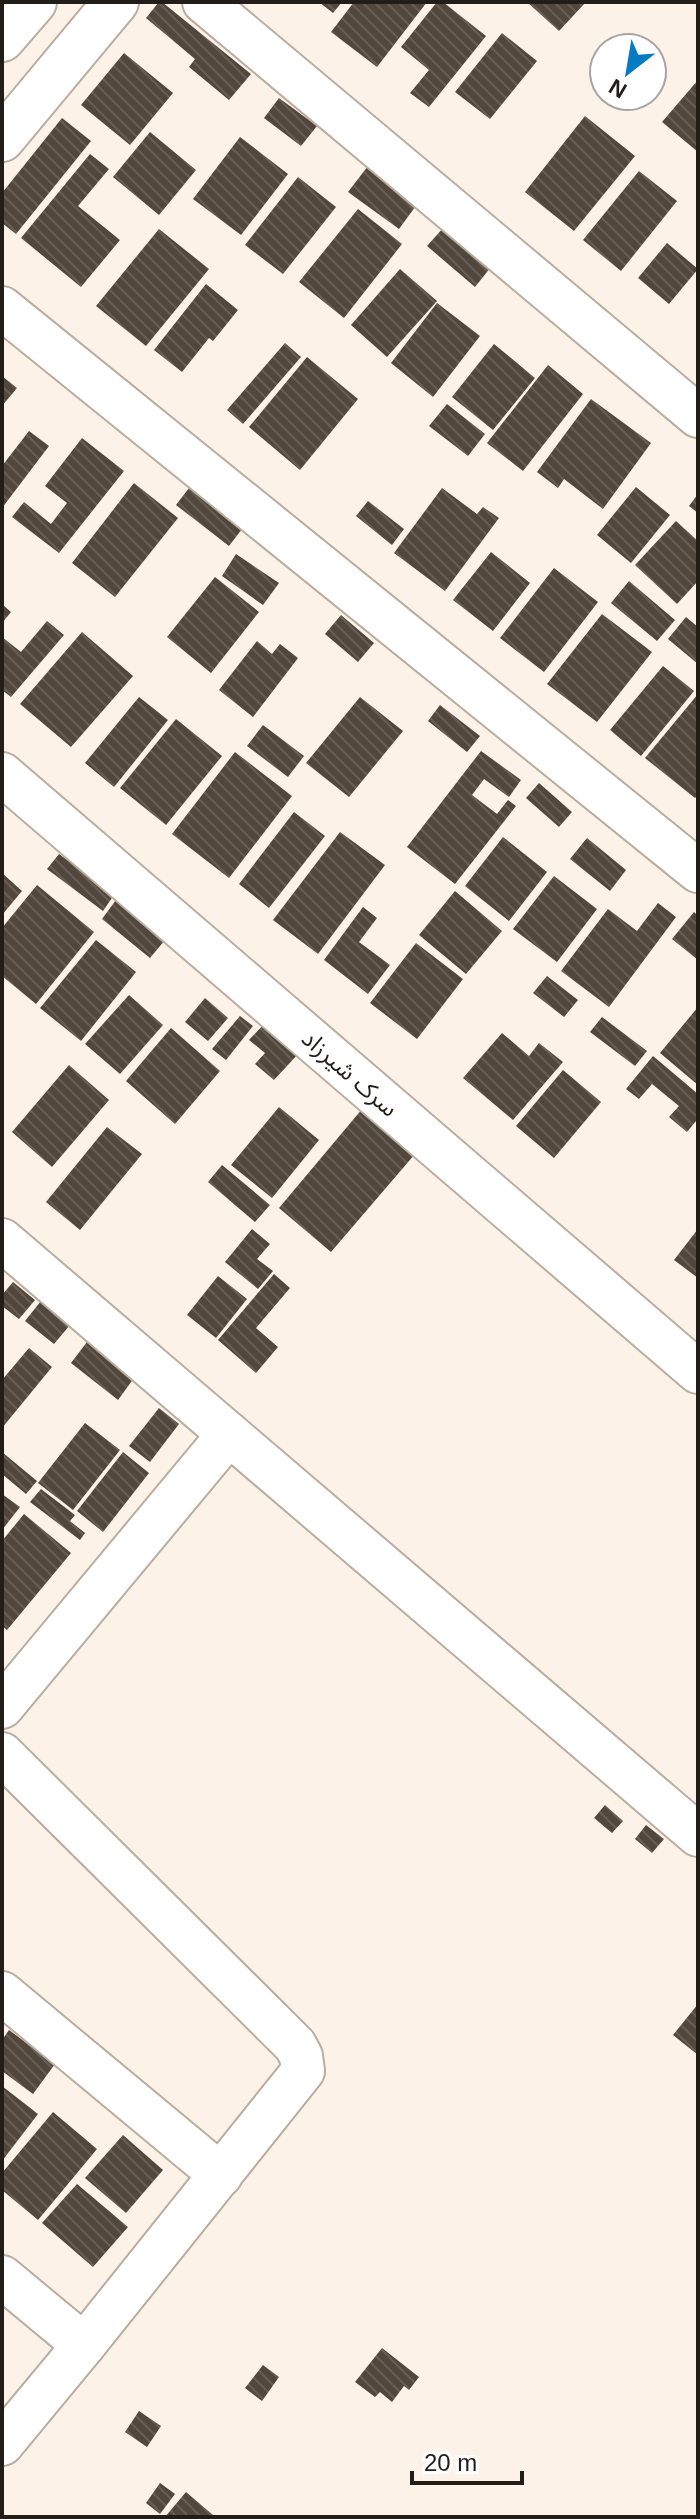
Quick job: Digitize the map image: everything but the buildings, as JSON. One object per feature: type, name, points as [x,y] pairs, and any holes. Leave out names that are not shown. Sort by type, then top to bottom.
[{"type":"street","points":[[2,39],[34,2]]},
{"type":"street","points":[[2,139],[116,2]]},
{"type":"street","points":[[204,2],[698,416]]},
{"type":"street","points":[[2,308],[698,871]]},
{"type":"street","name":"سرک شیرزاد","points":[[2,774],[698,1372]]},
{"type":"street","points":[[2,1240],[698,1835]]},
{"type":"street","points":[[2,1707],[229,1434]]},
{"type":"street","points":[[2,1754],[295,2045],[301,2056],[303,2071],[2,2444]]},
{"type":"street","points":[[2,1993],[221,2175]]},
{"type":"street","points":[[2,2277],[84,2345]]}]
